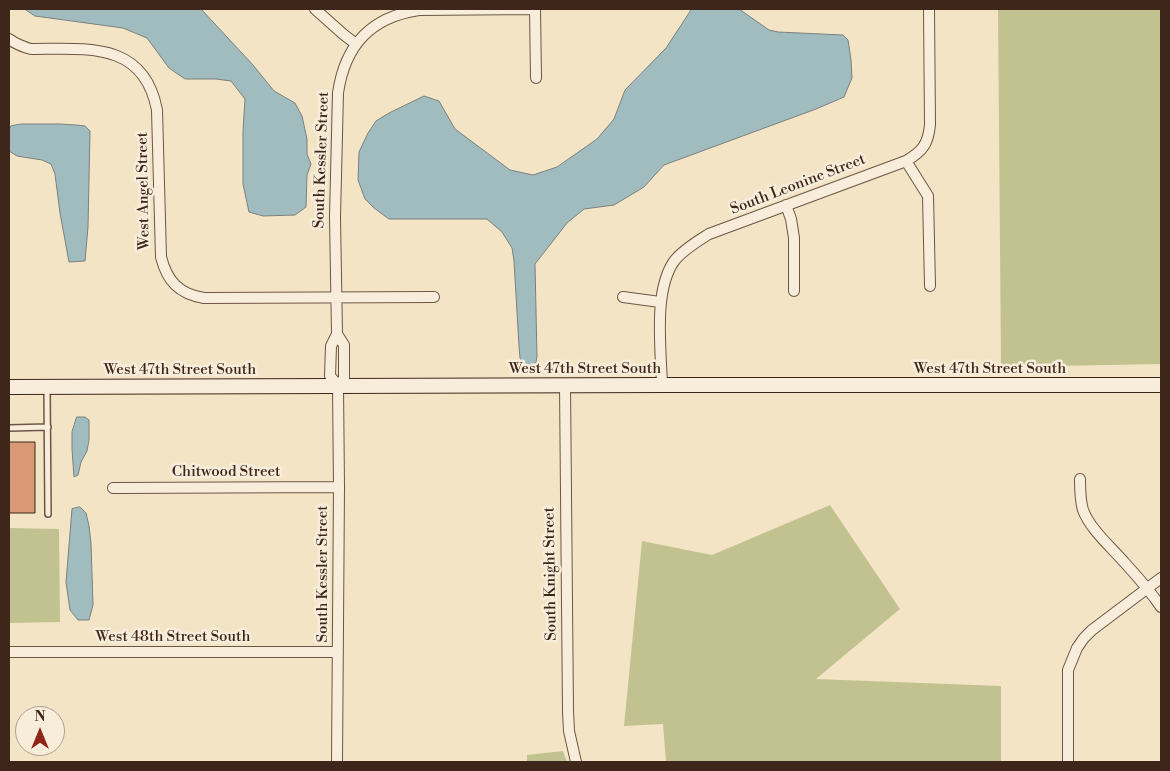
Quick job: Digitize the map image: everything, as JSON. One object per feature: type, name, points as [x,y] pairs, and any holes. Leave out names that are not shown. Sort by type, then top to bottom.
[{"type":"street","points":[[315,9],[356,44],[364,34],[376,25],[404,12],[419,10],[533,9],[536,78]]},
{"type":"street","name":"South Leonine Street","points":[[662,384],[660,302],[668,274],[676,259],[684,251],[710,234],[906,161],[919,153],[929,135],[930,124],[929,9]]},
{"type":"street","name":"West Angel Street","points":[[9,39],[18,45],[32,49],[107,52],[120,56],[131,63],[142,74],[155,97],[158,110],[160,257],[169,279],[186,293],[204,298],[434,297]]},
{"type":"street","name":"South Kessler Street","points":[[337,762],[338,385],[344,379],[344,344],[337,334],[336,297],[335,217],[338,93],[344,66],[356,44]]},
{"type":"street","points":[[906,161],[928,196],[930,286]]},
{"type":"street","points":[[786,205],[791,218],[794,238],[794,290]]},
{"type":"street","points":[[623,297],[660,302]]},
{"type":"street","name":"West 47th Street South","points":[[9,387],[662,384],[1161,385]]},
{"type":"street","name":"South Knight Street","points":[[565,385],[568,711],[569,731],[576,762]]},
{"type":"street","points":[[1080,479],[1082,508],[1088,520],[1148,588],[1161,607]]},
{"type":"street","name":"Chitwood Street","points":[[113,488],[339,487]]},
{"type":"street","points":[[1068,762],[1068,670],[1076,648],[1092,630],[1161,578]]},
{"type":"street","name":"West 48th Street South","points":[[9,652],[338,652]]},
{"type":"lane","points":[[47,387],[48,514]]},
{"type":"lane","points":[[9,428],[48,427]]},
{"type":"green space","points":[[998,9],[1161,9],[1161,364],[1001,367]]},
{"type":"green space","points":[[830,505],[900,609],[816,679],[1001,686],[1001,762],[666,762],[663,724],[624,726],[642,541],[712,555]]},
{"type":"green space","points":[[9,528],[59,529],[60,622],[9,623]]},
{"type":"green space","points":[[563,751],[567,762],[527,762],[527,755]]},
{"type":"water","points":[[25,9],[201,9],[253,65],[274,91],[295,103],[302,116],[307,139],[307,154],[311,164],[307,175],[306,207],[295,215],[263,216],[249,212],[243,184],[245,99],[231,81],[185,79],[169,68],[147,38],[123,28],[35,16]]},
{"type":"water","points":[[692,9],[739,9],[769,30],[778,32],[843,35],[848,40],[852,78],[844,97],[664,165],[644,187],[614,205],[584,209],[567,223],[535,264],[537,357],[535,368],[526,368],[520,358],[512,248],[502,232],[487,219],[389,219],[365,199],[358,180],[359,152],[376,121],[424,96],[439,101],[455,129],[510,170],[533,175],[557,167],[597,139],[614,119],[625,90],[666,48]]},
{"type":"water","points":[[22,124],[76,125],[85,126],[90,131],[88,227],[85,261],[69,262],[55,174],[51,164],[42,160],[17,156],[9,151],[9,129],[11,126]]},
{"type":"water","points":[[77,417],[85,417],[89,420],[89,440],[78,475],[74,477],[72,432]]},
{"type":"water","points":[[80,507],[86,513],[91,543],[93,605],[89,620],[78,620],[70,610],[66,582],[72,509]]},
{"type":"building","points":[[9,442],[35,442],[35,513],[9,513]]}]
